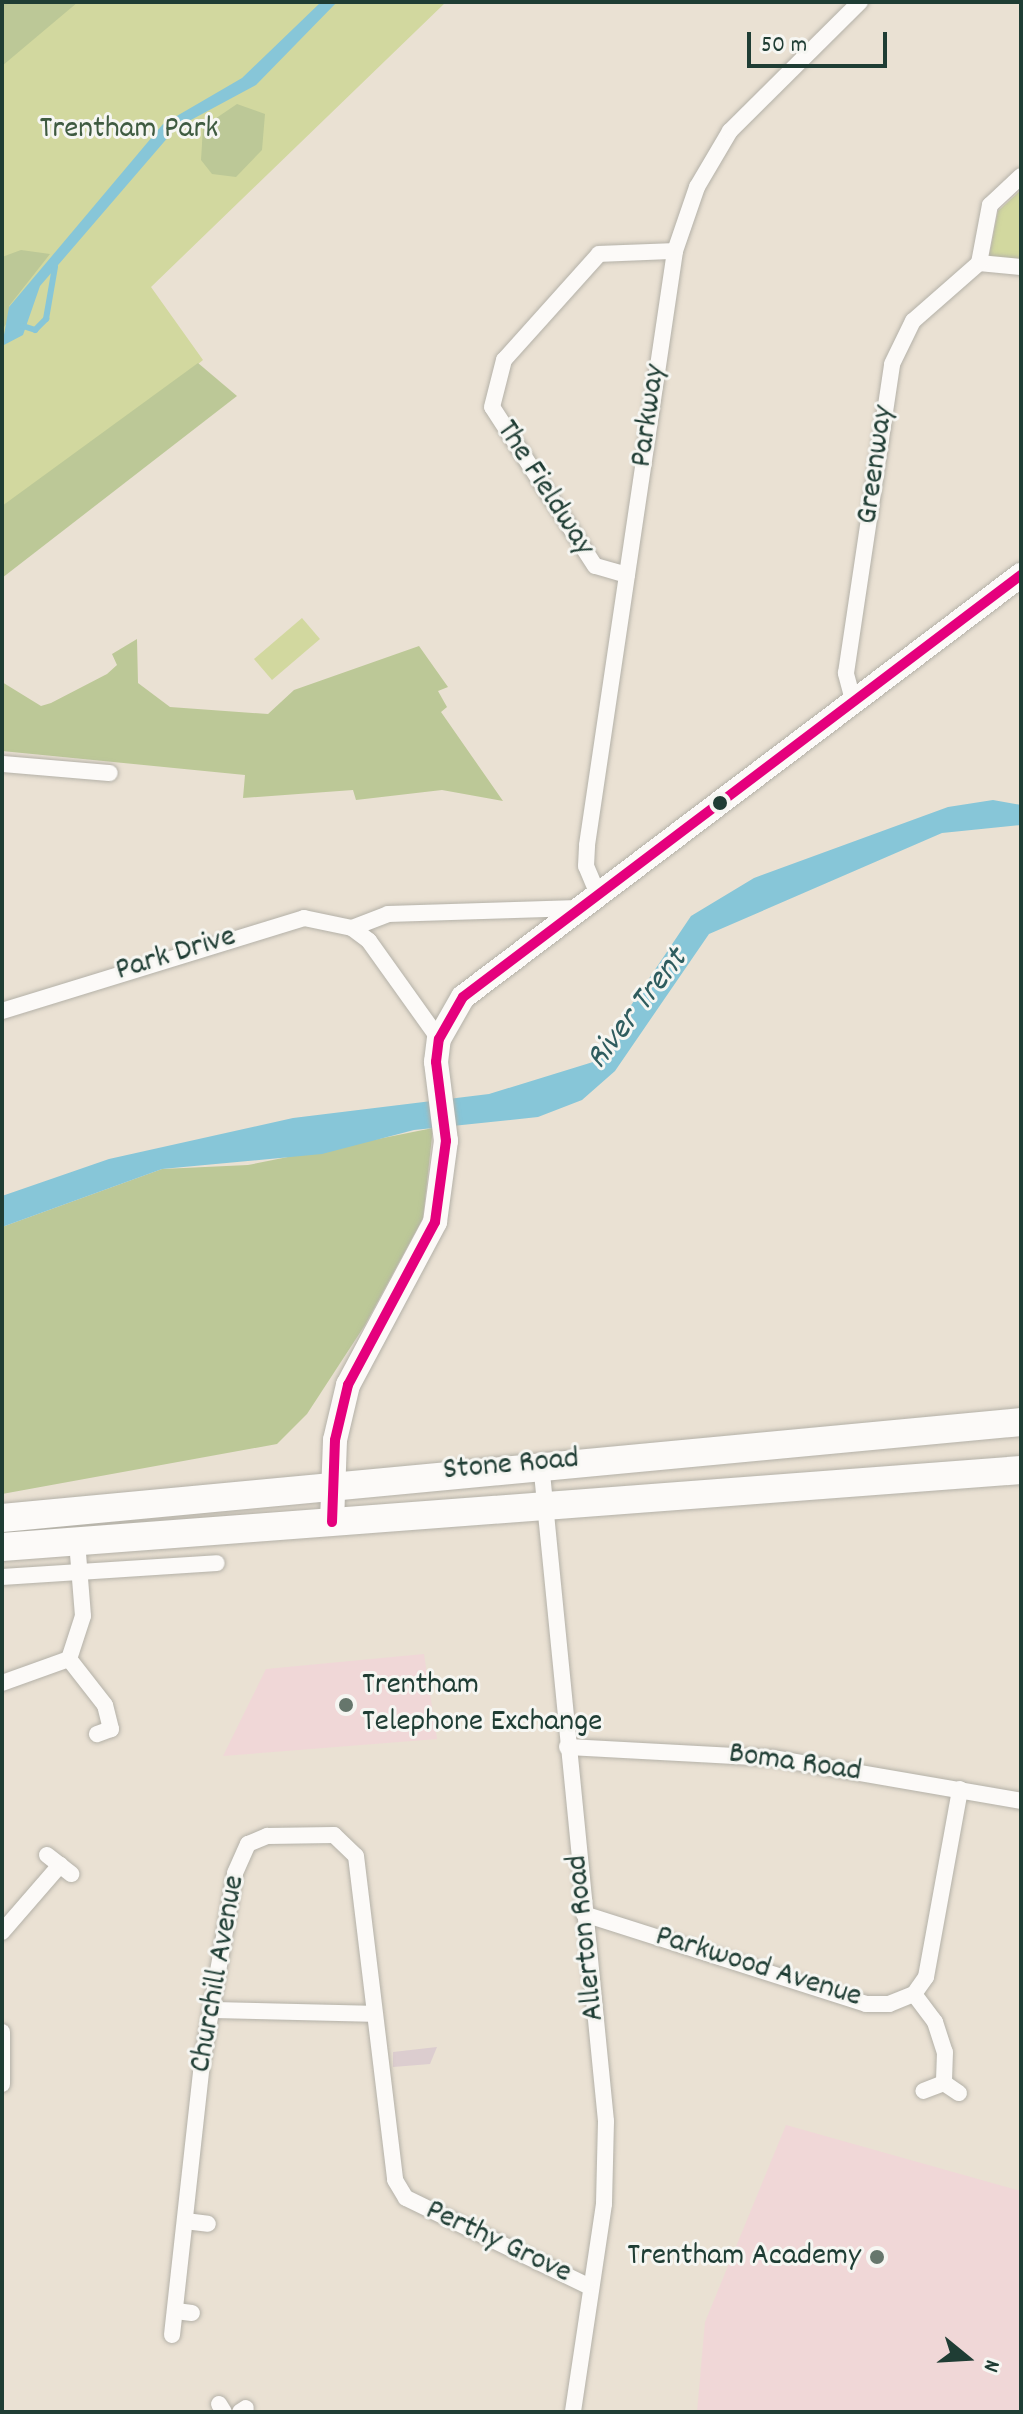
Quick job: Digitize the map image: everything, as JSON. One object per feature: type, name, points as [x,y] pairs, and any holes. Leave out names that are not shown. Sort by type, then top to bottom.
[{"type":"highway","name":"Stone Road","points":[[2,1518],[336,1482],[1021,1422]]},
{"type":"highway","name":"Stone Road","points":[[2,1547],[1021,1470]]},
{"type":"main road","points":[[332,1522],[336,1482],[335,1440],[348,1385],[435,1222],[446,1141],[439,1092],[439,1039],[463,997],[597,892],[1021,575]]},
{"type":"street","name":"Parkway","points":[[597,892],[586,866],[587,845],[675,251],[697,187],[730,131],[860,2]]},
{"type":"street","points":[[1021,176],[990,205],[979,263],[1021,267]]},
{"type":"street","name":"The Fieldway","points":[[627,575],[595,566],[492,407],[504,360],[599,254],[675,251]]},
{"type":"street","name":"Greenway","points":[[853,700],[846,673],[892,364],[913,321],[979,263]]},
{"type":"street","points":[[2,764],[110,773]]},
{"type":"street","points":[[352,928],[388,914],[578,908]]},
{"type":"street","name":"Park Drive","points":[[2,1011],[304,918],[352,928]]},
{"type":"street","points":[[352,928],[369,941],[439,1039]]},
{"type":"street","name":"Allerton Road","points":[[541,1463],[606,2121],[604,2204],[586,2285],[573,2412]]},
{"type":"street","points":[[69,1659],[83,1616],[77,1541]]},
{"type":"street","points":[[2,1577],[79,1577],[217,1563]]},
{"type":"street","points":[[2,1683],[69,1659]]},
{"type":"street","points":[[69,1659],[105,1705],[111,1729],[97,1734]]},
{"type":"street","name":"Boma Road","points":[[567,1747],[773,1758],[1021,1801]]},
{"type":"street","points":[[944,2083],[943,2038],[914,1994],[926,1977],[960,1789]]},
{"type":"street","name":"Churchill Avenue","points":[[172,2335],[184,2312],[185,2221],[212,2010],[239,1858],[267,1836],[322,1833],[347,1843],[356,1856],[372,2014]]},
{"type":"street","points":[[2,1932],[59,1865]]},
{"type":"street","name":"Parkwood Avenue","points":[[584,1914],[866,2004],[914,1994]]},
{"type":"street","points":[[212,2010],[372,2014]]},
{"type":"street","name":"Perthy Grove","points":[[372,2014],[395,2180],[406,2198],[586,2285]]},
{"type":"street","points":[[2,2032],[2,2084]]},
{"type":"street","points":[[923,2091],[944,2083]]},
{"type":"street","points":[[944,2083],[959,2093]]},
{"type":"street","points":[[185,2221],[208,2224]]},
{"type":"shaded area","points":[[424,1654],[437,1739],[223,1756],[266,1669]]},
{"type":"shaded area","points":[[437,2047],[430,2064],[393,2067],[393,2052]]},
{"type":"shaded area","name":"Trentham Academy","points":[[786,2125],[1021,2191],[1021,2412],[697,2412],[705,2322]]},
{"type":"green space","name":"Trentham Park","points":[[2,2],[446,2],[151,287],[203,360],[2,525]]},
{"type":"green space","points":[[2,2],[78,2],[2,66]]},
{"type":"green space","points":[[237,104],[265,114],[262,150],[236,177],[212,174],[201,160],[203,127]]},
{"type":"green space","points":[[1021,190],[1021,260],[989,257],[998,211]]},
{"type":"green space","points":[[21,250],[50,254],[9,306],[13,314],[2,330],[2,257]]},
{"type":"green space","points":[[198,363],[237,396],[2,578],[2,506]]},
{"type":"green space","points":[[302,618],[320,639],[272,680],[254,659]]},
{"type":"green space","points":[[137,639],[138,683],[170,707],[268,714],[294,690],[419,646],[448,687],[438,691],[447,707],[441,712],[503,801],[442,790],[356,800],[353,790],[243,798],[245,775],[2,751],[2,682],[41,706],[51,703],[107,674],[117,665],[112,654]]},
{"type":"green space","points":[[433,1128],[423,1218],[365,1325],[307,1414],[277,1444],[2,1494],[2,1227],[162,1169],[248,1165]]},
{"type":"water","points":[[321,2],[337,2],[256,85],[176,128],[40,286],[23,335],[2,346],[9,307],[163,124],[242,78]]},
{"type":"water","name":"River Trent","points":[[993,800],[1021,805],[1021,825],[942,833],[709,934],[615,1071],[582,1100],[538,1117],[414,1130],[322,1154],[162,1169],[2,1227],[2,1196],[109,1159],[293,1118],[489,1094],[593,1062],[691,916],[754,878],[948,807]]},
{"type":"waterway","points":[[23,326],[35,330],[46,319],[55,267]]},
{"type":"transit line","points":[[332,1522],[335,1440],[348,1385],[435,1222],[446,1141],[436,1062],[439,1039],[463,997],[1021,575]]},
{"type":"place","name":"Trentham Telephone Exchange","points":[[346,1705]]},
{"type":"place","name":"Trentham Academy","points":[[877,2257]]}]
